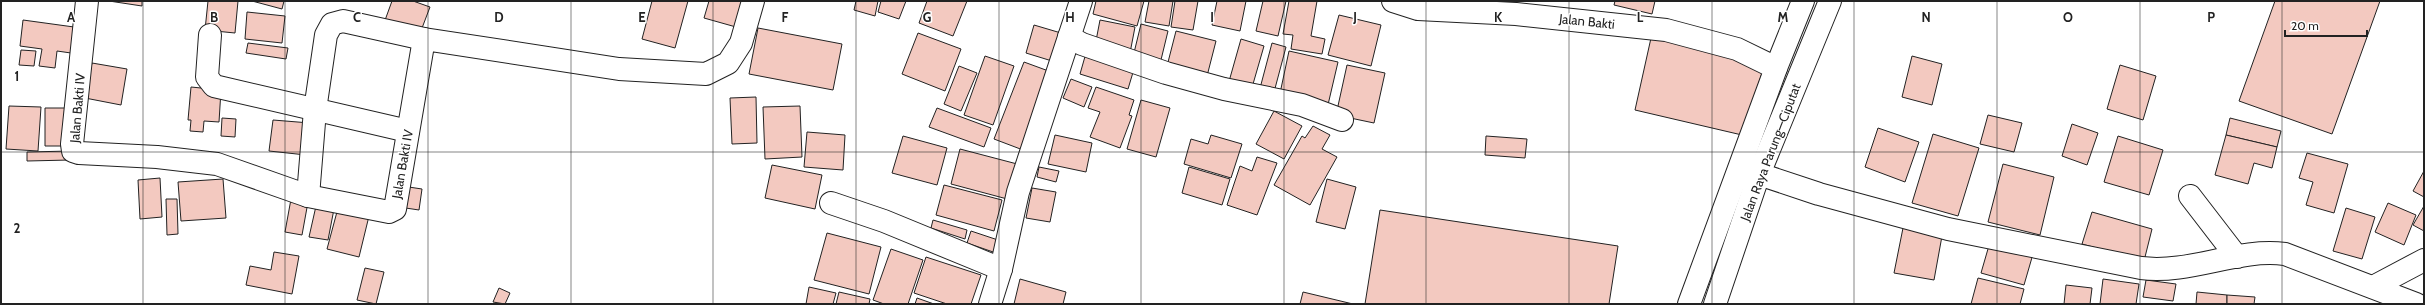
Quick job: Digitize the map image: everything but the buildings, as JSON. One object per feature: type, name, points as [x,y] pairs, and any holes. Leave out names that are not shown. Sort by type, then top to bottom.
[{"type":"main road","name":"Jalan Bakti IV","points":[[87,1],[72,144],[73,151],[79,153],[158,157],[217,164],[308,196],[389,212],[395,209],[424,39]]},
{"type":"main road","points":[[308,196],[315,110],[326,35],[332,24],[343,21],[424,39],[619,69],[706,74],[728,63],[741,43],[753,1]]},
{"type":"main road","points":[[990,304],[1001,269],[1018,192],[1081,1]]},
{"type":"main road","name":"Jalan Bakti","points":[[1393,1],[1418,9],[1516,14],[1666,30],[1737,49],[1776,68]]},
{"type":"main road","name":"Jalan Raya Parung—Ciputat","points":[[1689,304],[1776,68],[1803,1]]},
{"type":"main road","name":"Jalan Raya Parung—Ciputat","points":[[1715,304],[1759,174],[1830,1]]},
{"type":"main road","points":[[210,35],[207,77],[214,86],[408,131]]},
{"type":"main road","points":[[1069,37],[1082,44],[1166,73],[1224,89],[1302,105],[1342,120]]},
{"type":"main road","points":[[1759,174],[1819,194],[1948,229],[2141,268],[2159,270],[2180,269],[2265,251],[2285,254],[2416,304]]},
{"type":"main road","points":[[2190,196],[2237,257]]},
{"type":"main road","points":[[831,203],[884,221],[1001,269]]},
{"type":"main road","points":[[2373,287],[2424,260]]}]
